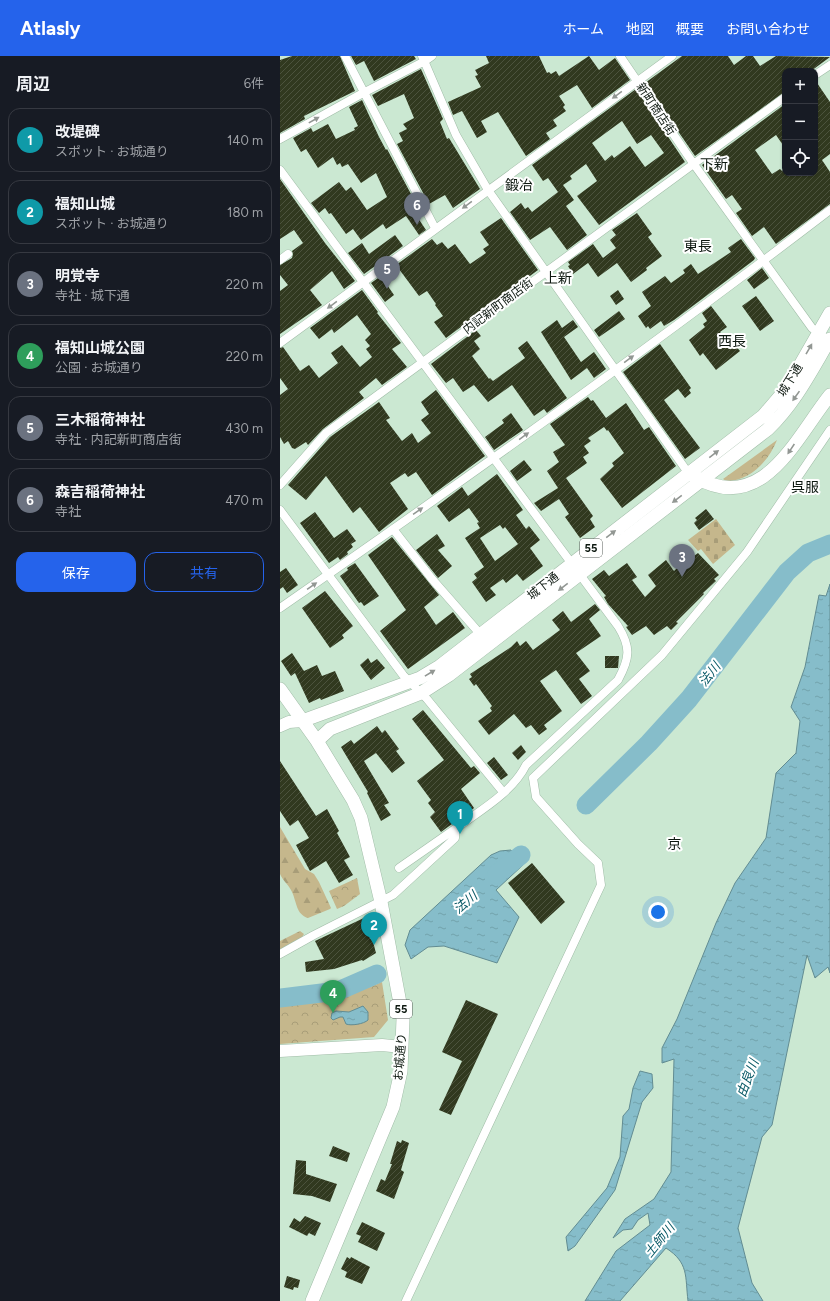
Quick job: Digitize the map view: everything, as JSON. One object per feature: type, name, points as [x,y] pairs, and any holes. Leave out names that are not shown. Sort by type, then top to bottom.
[{"type":"main road","name":"城下通","points":[[302,721],[410,682],[440,666],[481,635],[701,481],[768,430],[784,414],[803,387],[826,337],[830,313]]},
{"type":"main road","name":"城下通","points":[[316,742],[330,729],[421,693],[449,675],[689,474],[763,416],[774,405],[826,337]]},
{"type":"main road","points":[[689,474],[709,486],[721,488],[740,488],[749,485],[770,472],[783,461],[830,395]]},
{"type":"main road","name":"お城通り","points":[[280,689],[353,800],[361,818],[381,902],[403,1020],[401,1071],[393,1107],[312,1301]]},
{"type":"main road","name":"城下通","points":[[302,721],[324,721],[392,697],[421,693]]},
{"type":"street","points":[[345,56],[363,93],[435,228]]},
{"type":"street","points":[[280,139],[423,59],[432,56]]},
{"type":"street","name":"新町商店街","points":[[620,56],[693,163],[812,328],[826,337]]},
{"type":"street","points":[[280,342],[672,56]]},
{"type":"street","points":[[423,59],[456,136],[488,190],[689,474]]},
{"type":"street","points":[[818,73],[830,65]]},
{"type":"street","name":"内記新町商店街","points":[[280,485],[326,433],[782,99]]},
{"type":"street","points":[[280,170],[424,362],[626,638],[627,663],[618,680],[526,765],[520,777],[503,792],[455,829],[399,868]]},
{"type":"street","points":[[280,608],[493,458],[763,261],[830,210]]},
{"type":"street","points":[[280,260],[288,254]]},
{"type":"street","points":[[533,778],[662,655],[748,552],[830,430]]},
{"type":"street","points":[[280,510],[410,682],[421,693],[503,792]]},
{"type":"street","points":[[393,528],[432,579],[481,635]]},
{"type":"street","points":[[280,726],[289,722],[302,721]]},
{"type":"street","points":[[520,777],[524,776],[533,778]]},
{"type":"street","points":[[406,1301],[601,886],[598,863],[578,844],[536,797],[533,778]]},
{"type":"street","points":[[280,954],[393,895],[455,838],[455,829]]},
{"type":"street","points":[[280,1051],[382,1045],[402,1047]]},
{"type":"green space","points":[[777,440],[769,455],[757,469],[743,478],[726,481],[723,479]]},
{"type":"green space","points":[[716,519],[735,545],[713,564],[701,549],[698,551],[688,540]]},
{"type":"green space","points":[[280,827],[305,869],[314,874],[319,882],[331,908],[330,909],[308,918],[301,914],[297,908],[291,890],[280,874]]},
{"type":"green space","points":[[357,878],[360,894],[344,906],[337,909],[329,891]]},
{"type":"green space","points":[[300,931],[304,934],[302,937],[280,950],[280,941]]},
{"type":"green space","points":[[382,982],[388,1020],[374,1037],[280,1044],[280,1006],[350,995]]},
{"type":"water","points":[[830,584],[830,973],[828,967],[815,978],[807,955],[772,1125],[762,1137],[738,1228],[752,1283],[763,1301],[688,1301],[686,1277],[682,1265],[679,1259],[666,1248],[620,1301],[585,1301],[616,1251],[650,1225],[648,1213],[638,1220],[632,1229],[623,1230],[613,1238],[625,1219],[654,1199],[671,1172],[674,1059],[662,1063],[662,1048],[677,1019],[716,923],[735,883],[766,838],[776,773],[796,753],[800,721],[791,707],[805,667],[819,595],[826,596]]},
{"type":"water","points":[[511,850],[523,865],[496,890],[519,917],[497,963],[444,946],[428,947],[411,959],[405,945],[410,930],[491,855],[500,851]]},
{"type":"water","points":[[363,1006],[368,1012],[368,1020],[364,1023],[348,1025],[343,1017],[333,1020],[331,1018],[332,1013],[336,1011],[349,1012]]},
{"type":"water","points":[[640,1071],[652,1074],[653,1088],[642,1102],[615,1190],[575,1246],[568,1251],[566,1237],[607,1188],[620,1157],[623,1116],[629,1109],[633,1088]]},
{"type":"building","points":[[292,56],[340,56],[355,91],[304,116],[305,119],[280,133],[280,60]]},
{"type":"building","points":[[351,56],[414,56],[416,59],[374,81],[364,61],[356,65]]},
{"type":"building","points":[[486,56],[539,56],[547,73],[549,72],[551,74],[556,71],[559,76],[589,56],[599,70],[615,58],[630,80],[592,108],[577,85],[559,96],[565,105],[563,107],[566,111],[553,120],[557,126],[546,133],[550,139],[526,156],[498,112],[481,121],[487,132],[477,138],[462,111],[453,115],[448,102],[481,87],[475,76],[478,75],[475,70],[489,63]]},
{"type":"building","points":[[682,56],[728,56],[734,65],[746,56],[753,56],[760,66],[776,56],[830,57],[815,68],[782,68],[782,94],[695,156],[645,83]]},
{"type":"building","points":[[421,69],[443,119],[440,122],[447,139],[449,138],[480,189],[453,208],[445,195],[429,204],[397,144],[403,141],[399,133],[407,129],[403,124],[414,118],[404,94],[378,106],[372,95]]},
{"type":"building","points":[[818,84],[830,102],[830,154],[822,160],[830,172],[830,204],[776,244],[764,227],[752,236],[736,213],[742,209],[732,195],[726,199],[702,165],[782,106],[782,144],[776,135],[755,150],[772,174],[780,169],[782,171],[782,176],[818,176]]},
{"type":"building","points":[[636,89],[685,162],[599,225],[577,196],[597,181],[586,164],[570,176],[572,179],[563,185],[574,200],[566,206],[587,235],[567,250],[550,227],[530,240],[510,212],[521,203],[525,209],[528,207],[532,212],[558,192],[548,178],[543,181],[532,165]],"holes":[[[622,121],[637,144],[651,135],[664,153],[645,167],[630,146],[614,158],[612,155],[605,161],[592,143]]]},
{"type":"building","points":[[362,100],[379,137],[419,209],[414,212],[426,230],[419,235],[406,216],[386,229],[383,224],[361,240],[353,229],[346,234],[331,213],[329,214],[325,208],[319,213],[311,203],[339,182],[346,191],[351,187],[367,210],[387,197],[376,173],[361,183],[348,164],[342,167],[340,163],[337,165],[333,157],[318,168],[306,149],[301,152],[293,138],[311,128],[313,132],[328,124],[336,139],[355,130],[354,128],[358,126],[349,107]]},
{"type":"building","points":[[280,179],[325,243],[355,281],[344,289],[332,271],[310,290],[322,305],[280,334],[280,291],[288,285],[280,275],[280,265],[292,258],[292,251],[303,243],[294,230],[280,239]]},
{"type":"building","points":[[637,213],[652,234],[648,237],[662,256],[631,282],[617,263],[598,277],[588,263],[573,274],[568,266],[570,265],[568,262],[593,244],[603,258],[616,248],[610,240],[616,235],[612,230]]},
{"type":"building","points":[[501,218],[538,270],[446,338],[434,322],[443,316],[435,305],[436,304],[427,291],[419,296],[396,265],[432,239],[437,245],[442,242],[448,249],[455,244],[470,264],[486,253],[483,249],[489,245],[480,232]]},
{"type":"building","points":[[395,235],[403,246],[364,274],[348,253],[362,243],[369,254]]},
{"type":"building","points":[[741,239],[755,258],[754,260],[674,320],[664,326],[661,321],[650,329],[648,326],[646,328],[638,316],[651,306],[642,292],[665,276],[671,283],[685,273],[683,270],[691,264],[698,274],[731,252],[728,248]]},
{"type":"building","points":[[762,268],[769,278],[754,289],[747,280]]},
{"type":"building","points":[[381,276],[394,295],[385,302],[371,283]]},
{"type":"building","points":[[362,290],[378,312],[377,313],[401,343],[392,349],[407,367],[382,385],[376,378],[359,392],[364,398],[323,429],[308,445],[306,442],[295,449],[292,448],[288,441],[284,444],[280,437],[280,395],[288,389],[280,378],[280,348],[283,347],[300,371],[309,365],[319,378],[338,363],[331,353],[342,345],[360,367],[372,357],[366,349],[370,346],[365,340],[371,334],[357,315],[334,333],[332,329],[319,339],[310,328]]},
{"type":"building","points":[[618,290],[624,299],[616,305],[610,296]]},
{"type":"building","points":[[756,296],[774,321],[760,331],[742,306]]},
{"type":"building","points":[[711,306],[727,327],[720,332],[731,347],[734,344],[740,351],[716,370],[703,353],[700,356],[689,340],[705,327],[703,324],[707,321],[702,313]]},
{"type":"building","points":[[619,311],[625,319],[599,337],[594,330]]},
{"type":"building","points":[[557,320],[562,328],[573,320],[578,327],[564,337],[581,362],[594,352],[606,369],[594,378],[587,368],[571,380],[541,332]]},
{"type":"building","points":[[476,330],[481,336],[474,341],[480,349],[472,356],[489,379],[490,378],[493,381],[525,358],[518,348],[527,341],[567,398],[547,413],[544,409],[534,416],[512,385],[488,402],[474,385],[463,392],[453,378],[446,383],[431,364]]},
{"type":"building","points":[[660,344],[691,388],[689,390],[691,393],[685,398],[678,389],[664,400],[700,448],[685,459],[623,372]]},
{"type":"building","points":[[436,390],[485,456],[432,495],[416,472],[408,477],[405,473],[390,483],[408,509],[379,532],[360,507],[353,513],[326,476],[306,500],[288,485],[330,437],[379,402],[390,418],[386,420],[402,441],[412,433],[418,443],[431,433],[421,420],[429,414],[421,402]]},
{"type":"building","points":[[588,397],[591,401],[593,400],[606,418],[626,403],[644,430],[649,427],[676,466],[622,508],[600,479],[614,466],[612,463],[624,453],[608,430],[607,431],[604,427],[588,438],[591,441],[584,446],[589,453],[583,457],[587,463],[566,478],[593,516],[590,519],[595,527],[580,538],[565,517],[569,514],[559,499],[541,511],[534,503],[558,488],[547,471],[559,462],[553,452],[565,445],[550,424]]},
{"type":"building","points":[[511,413],[523,430],[494,450],[485,437],[504,423],[502,420]]},
{"type":"building","points":[[524,460],[532,470],[517,481],[510,471]]},
{"type":"building","points":[[497,474],[523,510],[516,515],[526,529],[529,526],[540,540],[530,548],[543,566],[523,581],[517,574],[506,583],[503,579],[490,588],[496,595],[486,602],[472,582],[477,578],[474,574],[484,567],[465,538],[480,528],[477,523],[479,522],[469,508],[449,522],[437,506],[462,487],[468,496]],"holes":[[[500,525],[503,529],[505,527],[518,544],[495,561],[480,538]]]},
{"type":"building","points":[[706,509],[714,519],[699,530],[694,523],[697,520],[695,518]]},
{"type":"building","points":[[315,512],[334,538],[347,529],[356,541],[351,544],[353,547],[347,552],[348,554],[340,560],[338,557],[329,563],[300,523]]},
{"type":"building","points":[[437,534],[445,546],[438,550],[452,566],[438,578],[416,550]]},
{"type":"building","points":[[392,537],[439,595],[424,607],[436,625],[453,612],[465,628],[408,669],[380,631],[406,610],[368,555]]},
{"type":"building","points":[[698,553],[719,575],[714,579],[716,581],[676,622],[678,623],[671,630],[667,626],[654,635],[646,626],[632,635],[626,627],[628,626],[608,604],[604,597],[606,596],[592,579],[604,570],[609,576],[627,563],[637,577],[632,580],[645,597],[656,586],[648,575],[666,560],[674,571],[692,554],[694,556]]},
{"type":"building","points":[[355,563],[379,596],[364,606],[361,602],[359,603],[340,576],[348,570],[347,568]]},
{"type":"building","points":[[286,568],[298,585],[287,593],[283,587],[280,589],[280,572]]},
{"type":"building","points":[[325,591],[353,626],[342,635],[344,638],[330,648],[302,608]]},
{"type":"building","points":[[595,604],[600,610],[589,619],[601,636],[576,653],[590,671],[579,679],[592,696],[581,704],[556,670],[540,681],[562,711],[544,725],[547,729],[539,735],[531,725],[526,728],[514,714],[489,735],[478,721],[492,711],[490,708],[492,706],[476,684],[474,686],[469,679],[472,677],[470,674],[511,647],[517,641],[520,646],[526,641],[533,650],[560,630],[552,620],[563,611],[571,622]]},
{"type":"building","points":[[292,653],[304,671],[317,665],[322,676],[335,671],[344,691],[309,703],[295,673],[291,676],[281,661]]},
{"type":"building","points":[[605,656],[619,656],[618,668],[605,668]]},
{"type":"building","points":[[368,658],[371,663],[377,659],[385,668],[371,680],[360,665]]},
{"type":"building","points":[[423,710],[471,768],[474,766],[480,773],[461,789],[474,808],[441,832],[430,817],[435,812],[428,803],[431,800],[417,781],[444,760],[412,719]]},
{"type":"building","points":[[377,726],[382,733],[385,730],[399,749],[396,751],[405,763],[392,773],[376,753],[364,761],[389,803],[384,805],[391,815],[381,821],[367,793],[368,792],[341,747],[351,740],[354,744]]},
{"type":"building","points":[[521,745],[526,752],[518,760],[512,753]]},
{"type":"building","points":[[494,757],[508,775],[501,780],[487,763]]},
{"type":"building","points":[[280,761],[316,816],[327,809],[339,831],[337,833],[350,857],[344,860],[353,875],[339,883],[326,861],[310,871],[296,845],[309,838],[298,820],[290,826],[280,811]]},
{"type":"building","points":[[532,863],[565,902],[541,924],[508,883]]},
{"type":"building","points":[[366,917],[370,939],[372,938],[376,953],[363,961],[362,960],[334,969],[306,972],[305,962],[324,959],[315,941]]},
{"type":"building","points":[[466,1000],[498,1014],[451,1115],[439,1110],[462,1061],[442,1052]]},
{"type":"building","points":[[402,1140],[409,1143],[401,1170],[404,1172],[394,1199],[376,1191],[381,1179],[385,1181],[392,1164],[390,1164],[397,1141],[401,1143]]},
{"type":"building","points":[[333,1146],[350,1153],[347,1162],[329,1156]]},
{"type":"building","points":[[296,1160],[306,1161],[306,1174],[337,1184],[330,1202],[312,1196],[293,1194]]},
{"type":"building","points":[[305,1216],[321,1223],[315,1236],[309,1233],[307,1236],[289,1227],[294,1218],[300,1222]]},
{"type":"building","points":[[362,1222],[385,1233],[377,1251],[358,1242],[361,1236],[356,1234]]},
{"type":"building","points":[[347,1257],[350,1259],[351,1257],[370,1267],[362,1284],[345,1277],[347,1272],[341,1269]]},
{"type":"building","points":[[287,1276],[300,1280],[298,1288],[294,1287],[293,1290],[284,1287]]},
{"type":"waterway","name":"法川","points":[[586,805],[649,743],[689,699],[787,572],[808,553],[830,544]]},
{"type":"waterway","name":"法川","points":[[497,874],[521,855]]},
{"type":"waterway","name":"法川","points":[[280,998],[338,991],[377,974]]},
{"type":"place","name":"森吉稲荷神社","points":[[417,225]]},
{"type":"place","name":"三木稲荷神社","points":[[387,289]]},
{"type":"place","name":"明覚寺","points":[[682,577]]},
{"type":"place","name":"改堤碑","points":[[460,834]]},
{"type":"place","name":"福知山城","points":[[374,945]]},
{"type":"place","name":"福知山城公園","points":[[333,1013]]},
{"type":"district","name":"下新","points":[[714,164]]},
{"type":"district","name":"鍛冶","points":[[519,185]]},
{"type":"district","name":"東長","points":[[698,246]]},
{"type":"district","name":"上新","points":[[558,278]]},
{"type":"district","name":"西長","points":[[732,341]]},
{"type":"district","name":"呉服","points":[[805,487]]},
{"type":"district","name":"京","points":[[674,844]]},
{"type":"water label","name":"由良川","points":[[747,1078]]},
{"type":"water label","name":"土師川","points":[[659,1240]]}]
